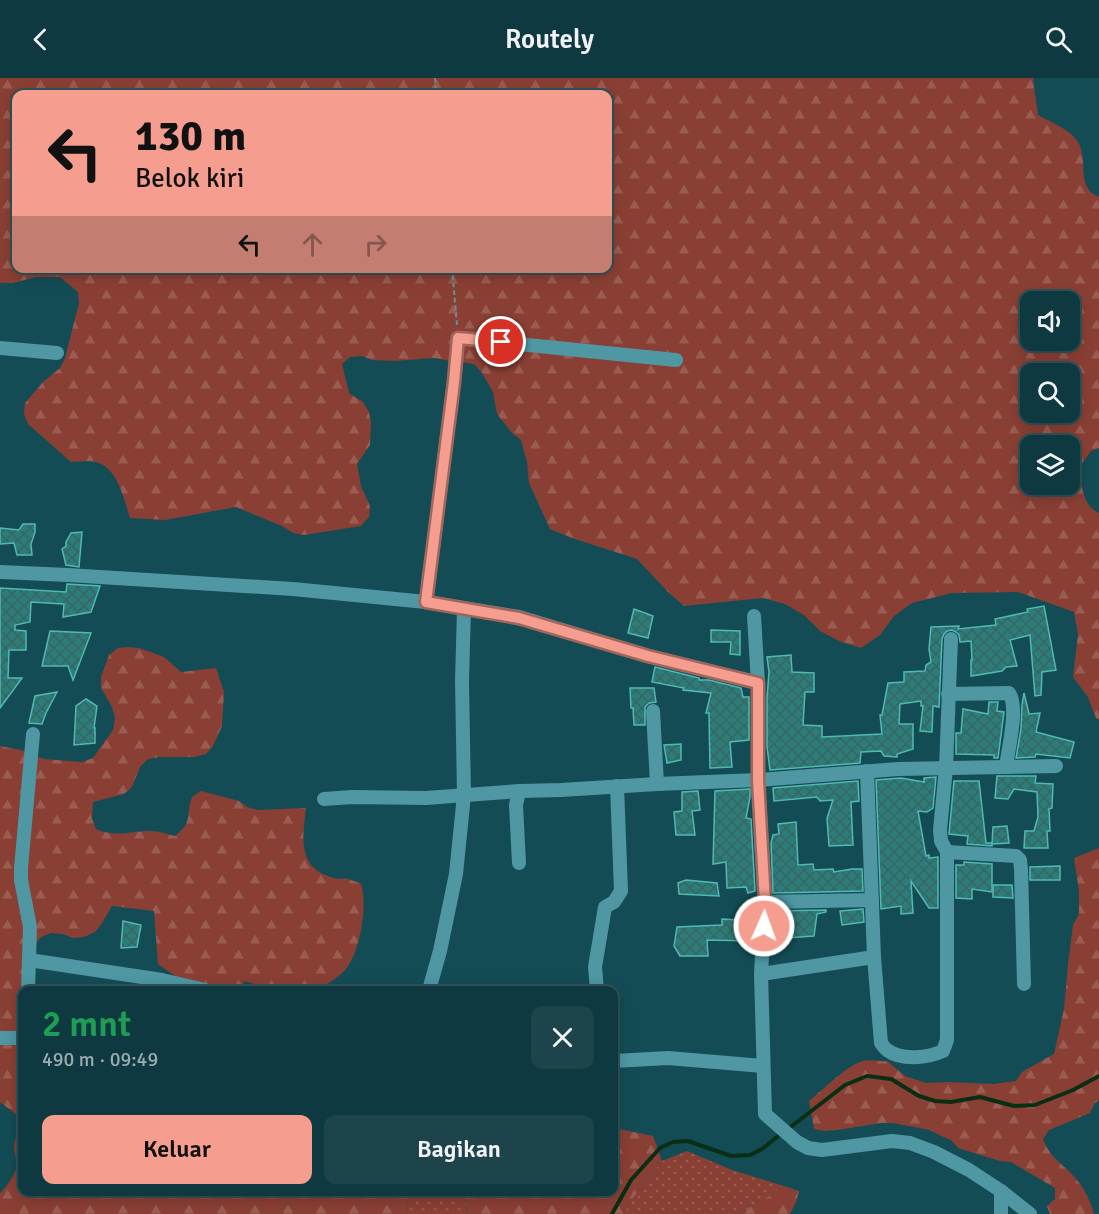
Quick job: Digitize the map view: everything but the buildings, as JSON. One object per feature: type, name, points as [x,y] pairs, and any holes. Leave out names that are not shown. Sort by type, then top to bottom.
[{"type":"street","points":[[426,602],[458,338],[676,360]]},
{"type":"street","points":[[0,348],[57,353]]},
{"type":"street","points":[[0,572],[258,586],[426,602],[519,618],[648,656],[758,683]]},
{"type":"street","points":[[430,986],[456,874],[464,795],[462,681],[464,609]]},
{"type":"street","points":[[754,616],[758,683],[758,780],[765,902],[761,974],[765,1114],[797,1142],[808,1148],[822,1150],[892,1141],[910,1143],[934,1152],[969,1170],[1030,1214]]},
{"type":"street","points":[[867,771],[874,957],[881,1043],[887,1050],[903,1057],[933,1056],[943,1051],[947,1040],[947,852],[941,840],[940,830],[946,768],[951,639]]},
{"type":"street","points":[[948,694],[1009,693],[1011,695],[1012,720],[1006,766]]},
{"type":"street","points":[[653,711],[657,784]]},
{"type":"street","points":[[28,986],[30,927],[21,880],[21,868],[33,734]]},
{"type":"street","points":[[324,799],[426,798],[519,791],[758,780],[867,771],[1056,766]]},
{"type":"street","points":[[597,986],[595,967],[605,907],[614,902],[621,891],[617,786]]},
{"type":"street","points":[[519,791],[516,805],[519,863]]},
{"type":"street","points":[[947,852],[1016,856],[1020,860],[1024,984]]},
{"type":"street","points":[[765,902],[872,900]]},
{"type":"street","points":[[761,974],[874,957]]},
{"type":"street","points":[[29,960],[188,986]]},
{"type":"street","points":[[0,1038],[18,1037]]},
{"type":"street","points":[[618,1061],[668,1058],[763,1065]]},
{"type":"street","points":[[1001,1191],[1001,1214]]},
{"type":"path","points":[[452,273],[458,338]]},
{"type":"green space","points":[[0,78],[1034,78],[1038,115],[1065,130],[1078,142],[1083,157],[1087,187],[1099,197],[1099,448],[1091,451],[1080,467],[1080,435],[1020,435],[1020,495],[1080,495],[1080,474],[1086,500],[1093,510],[1099,513],[1099,720],[1096,718],[1088,697],[1073,677],[1078,634],[1074,612],[1018,592],[952,593],[912,603],[894,616],[880,635],[861,648],[839,641],[820,631],[804,615],[785,604],[763,598],[684,606],[637,559],[550,529],[529,483],[527,462],[521,440],[512,433],[497,414],[493,392],[474,364],[433,358],[372,360],[362,356],[350,357],[342,364],[349,393],[363,402],[369,412],[371,423],[370,445],[357,464],[361,486],[370,506],[369,517],[361,526],[304,535],[293,533],[282,526],[236,507],[165,520],[130,518],[119,485],[104,465],[87,461],[71,462],[28,424],[24,414],[25,403],[43,382],[60,368],[65,358],[79,303],[78,292],[60,277],[36,277],[13,283],[0,283]]},
{"type":"green space","points":[[118,648],[139,648],[164,657],[181,672],[216,668],[224,692],[222,726],[213,746],[206,754],[194,757],[148,759],[140,767],[132,787],[124,794],[93,802],[92,819],[96,829],[117,834],[153,831],[175,836],[187,822],[192,797],[201,791],[239,801],[247,807],[258,810],[306,808],[304,843],[309,861],[315,869],[325,875],[361,884],[363,893],[363,916],[355,952],[345,970],[324,986],[262,986],[244,981],[242,986],[174,986],[175,976],[158,964],[154,911],[112,906],[95,932],[84,937],[73,938],[51,933],[41,937],[34,946],[23,986],[18,986],[18,1116],[0,1102],[0,746],[21,750],[44,759],[82,762],[93,758],[113,730],[115,718],[112,707],[101,688],[101,677],[109,655]]},
{"type":"green space","points":[[1099,848],[1099,1100],[1094,1104],[1090,1113],[1049,1130],[1043,1139],[1051,1153],[1082,1187],[1094,1214],[1050,1214],[1047,1206],[1055,1199],[1055,1188],[1011,1162],[1000,1161],[958,1148],[951,1140],[930,1130],[893,1123],[825,1131],[814,1129],[809,1101],[843,1073],[863,1061],[887,1061],[905,1076],[926,1083],[993,1084],[1016,1081],[1022,1072],[1054,1054],[1064,1009],[1073,925],[1079,914],[1079,891],[1074,858]]},
{"type":"green space","points":[[618,1129],[653,1136],[662,1161],[629,1203],[624,1214],[468,1214],[464,1201],[466,1196],[618,1196]]},
{"type":"green space","points":[[18,1134],[18,1196],[409,1196],[407,1214],[0,1214],[0,1193],[10,1181],[17,1165],[14,1150]]},
{"type":"green space","points":[[687,1151],[732,1170],[784,1186],[760,1203],[737,1214],[624,1214],[629,1203],[662,1161]]},
{"type":"green space","points":[[784,1186],[799,1191],[790,1214],[737,1214],[759,1203]]},
{"type":"green space","points":[[409,1196],[466,1196],[464,1201],[468,1214],[407,1214]]},
{"type":"waterway","points":[[788,1129],[845,1085],[867,1076],[891,1079],[919,1096],[935,1101],[951,1102],[980,1097],[1014,1106],[1035,1105],[1073,1090],[1099,1076]]},
{"type":"waterway","points":[[612,1214],[631,1180],[660,1148],[673,1142],[688,1141],[731,1156],[750,1155],[762,1149],[782,1133]]},
{"type":"route","points":[[501,342],[458,338],[426,602],[519,618],[648,656],[758,683],[758,780],[764,867],[764,926]]}]
